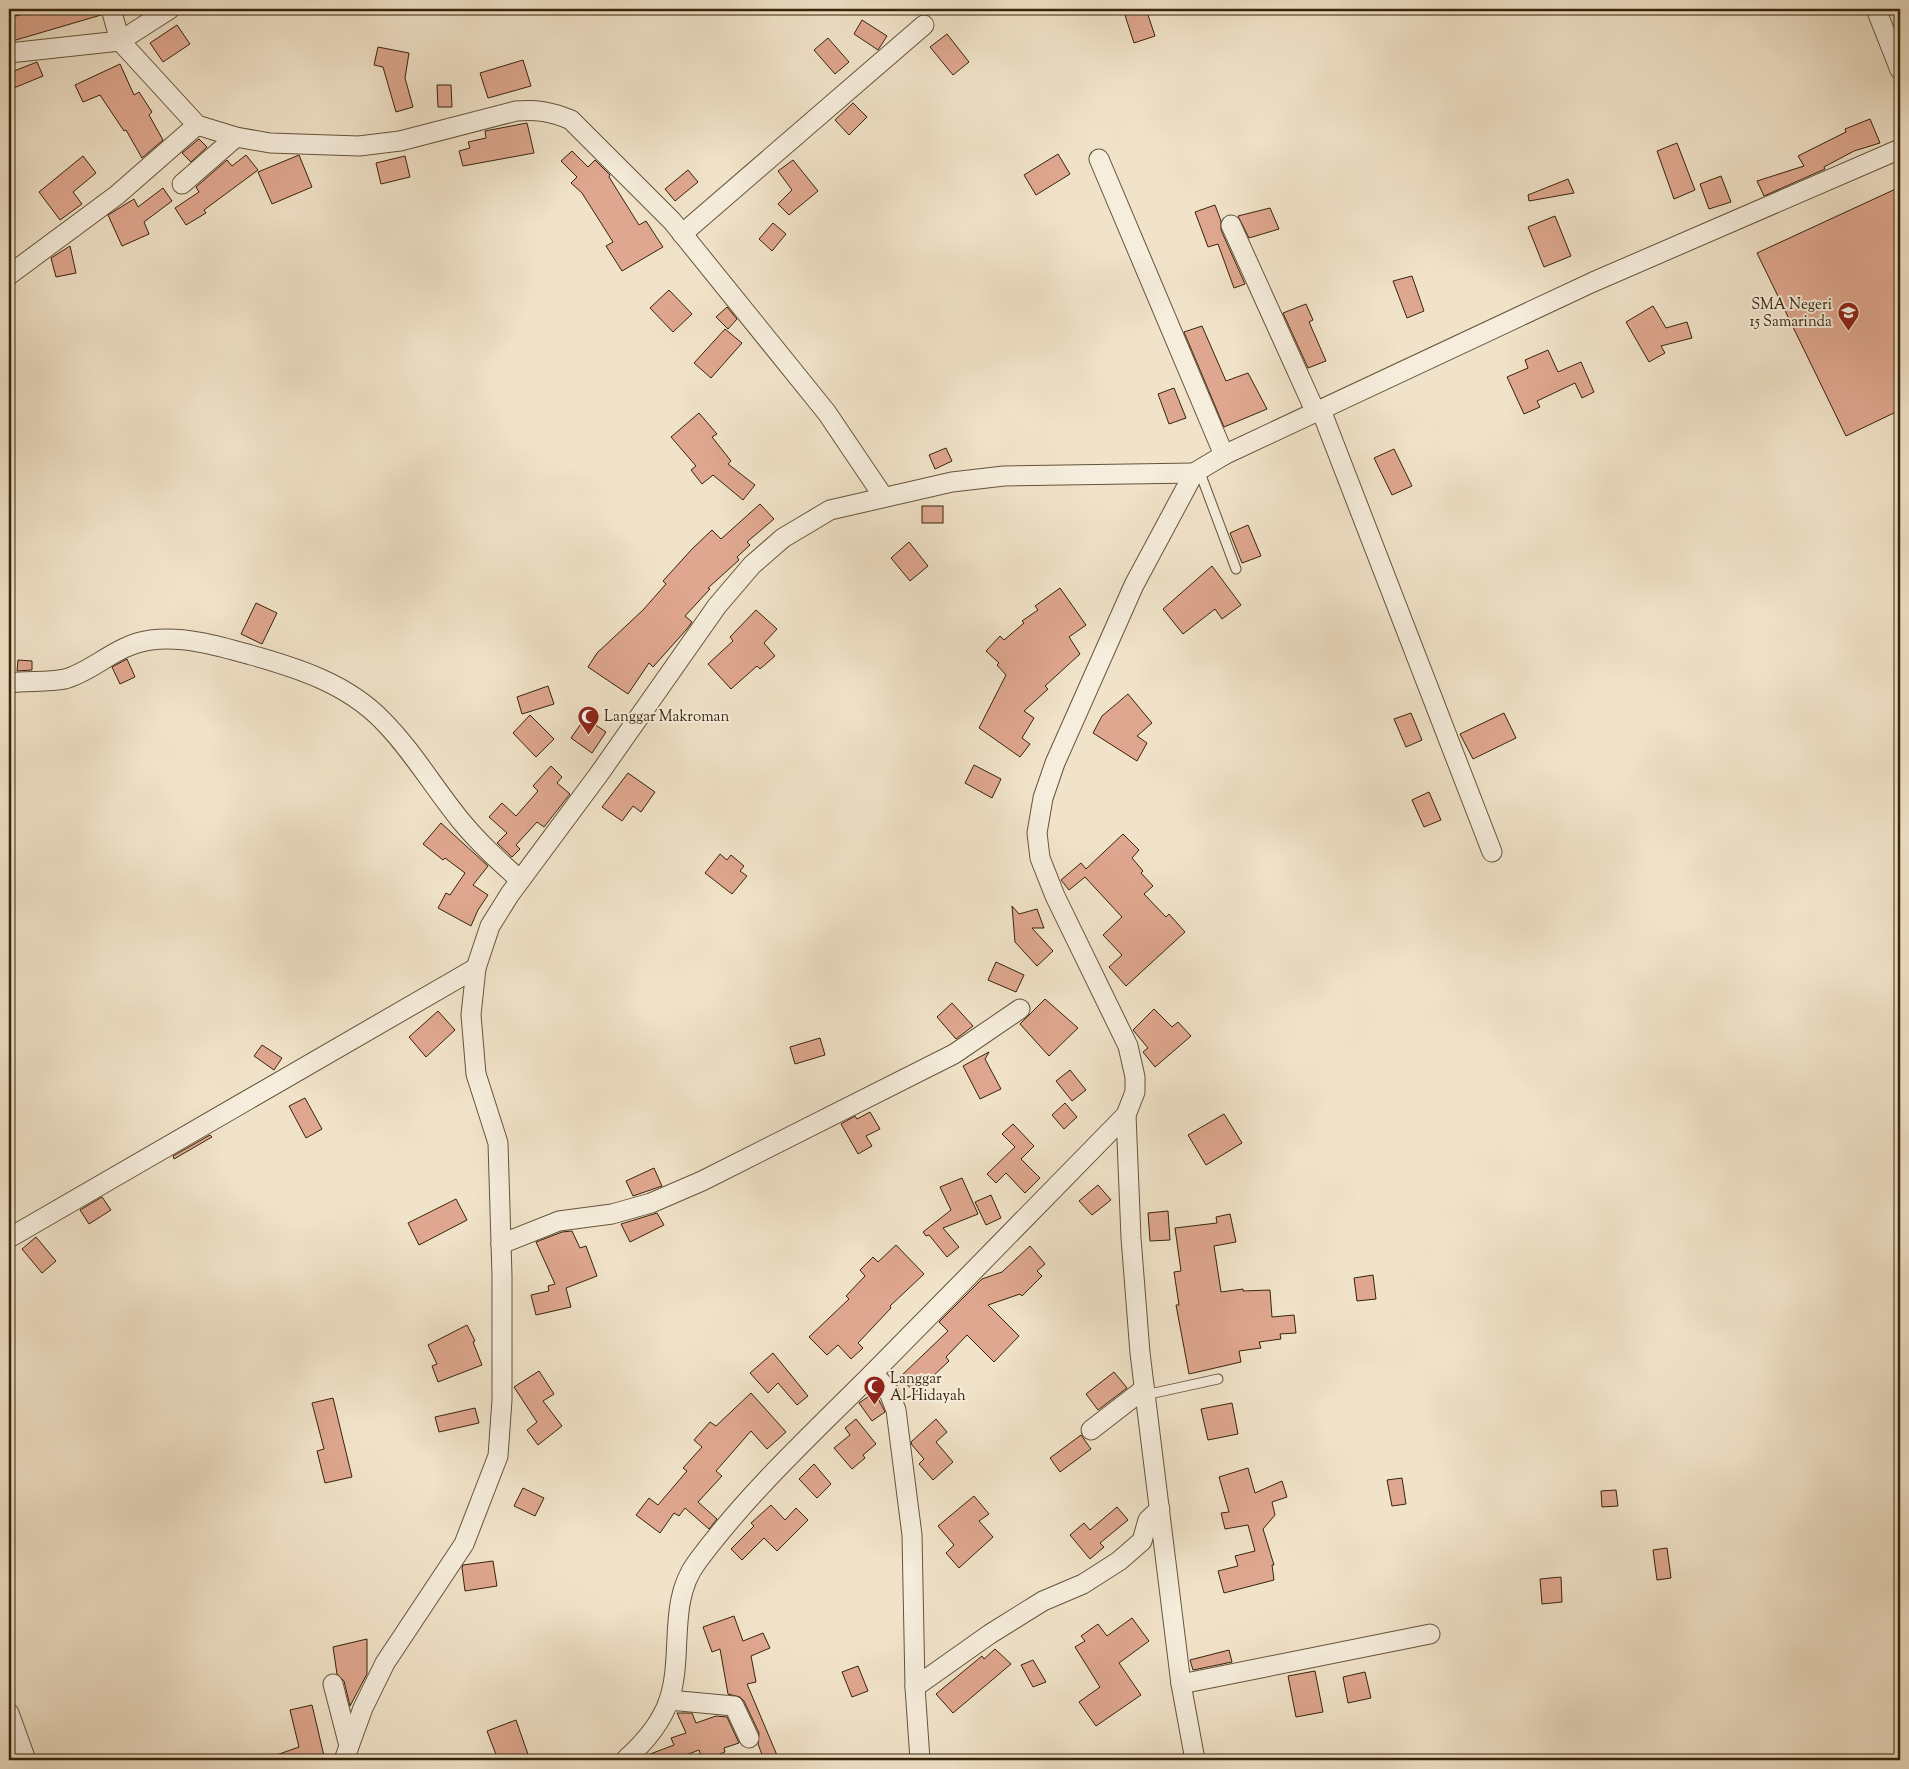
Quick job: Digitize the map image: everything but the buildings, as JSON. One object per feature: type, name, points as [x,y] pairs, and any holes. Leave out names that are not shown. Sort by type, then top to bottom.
[{"type":"street","points":[[111,9],[120,41],[197,126],[236,137],[270,143],[359,146],[400,141],[516,111],[552,112],[571,120],[586,133],[682,234],[828,413],[882,496]]},
{"type":"street","points":[[9,53],[120,41],[170,9]]},
{"type":"street","points":[[1876,9],[1900,70]]},
{"type":"street","points":[[682,234],[924,24]]},
{"type":"street","points":[[9,275],[117,195],[197,126]]},
{"type":"street","points":[[182,184],[236,137]]},
{"type":"street","points":[[346,1753],[363,1708],[385,1663],[464,1544],[498,1456],[502,1400],[498,1143],[476,1074],[470,1015],[476,968],[490,926],[520,880],[605,766],[717,606],[752,565],[783,538],[830,510],[882,496],[952,482],[1004,476],[1196,471],[1224,455],[1593,282],[1900,149]]},
{"type":"street","points":[[1099,159],[1224,455]]},
{"type":"street","points":[[1231,225],[1318,412],[1492,852]]},
{"type":"street","points":[[1195,1760],[1181,1684],[1144,1392],[1131,1238],[1126,1115],[1134,1092],[1135,1077],[1128,1046],[1056,896],[1040,858],[1036,833],[1043,798],[1075,718],[1134,585],[1196,471]]},
{"type":"street","points":[[9,683],[66,678],[86,671],[103,658],[150,640],[188,640],[286,665],[312,675],[353,697],[382,719],[461,821],[487,850],[520,880]]},
{"type":"street","points":[[9,1238],[476,968]]},
{"type":"street","points":[[501,1244],[558,1220],[612,1214],[652,1203],[702,1181],[954,1054],[1020,1009]]},
{"type":"street","points":[[625,1760],[654,1730],[669,1700],[673,1684],[680,1604],[688,1575],[720,1533],[802,1443],[1126,1115]]},
{"type":"street","points":[[873,1373],[888,1390],[896,1410],[912,1536],[915,1687],[920,1760]]},
{"type":"street","points":[[1091,1430],[1144,1392]]},
{"type":"street","points":[[915,1687],[990,1634],[1043,1600],[1083,1584],[1119,1561],[1142,1542],[1148,1520],[1160,1509]]},
{"type":"street","points":[[1181,1684],[1430,1634]]},
{"type":"street","points":[[333,1684],[346,1753]]},
{"type":"street","points":[[669,1700],[734,1706],[749,1738]]},
{"type":"street","points":[[9,1713],[20,1758]]},
{"type":"lane","points":[[1196,471],[1236,569]]},
{"type":"lane","points":[[1144,1392],[1218,1379]]},
{"type":"place","name":"SMA Negeri 15 Samarinda","points":[[1848,332]]},
{"type":"place","name":"Langgar Makroman","points":[[588,735]]},
{"type":"place","name":"Langgar Al-Hidayah","points":[[874,1406]]}]
